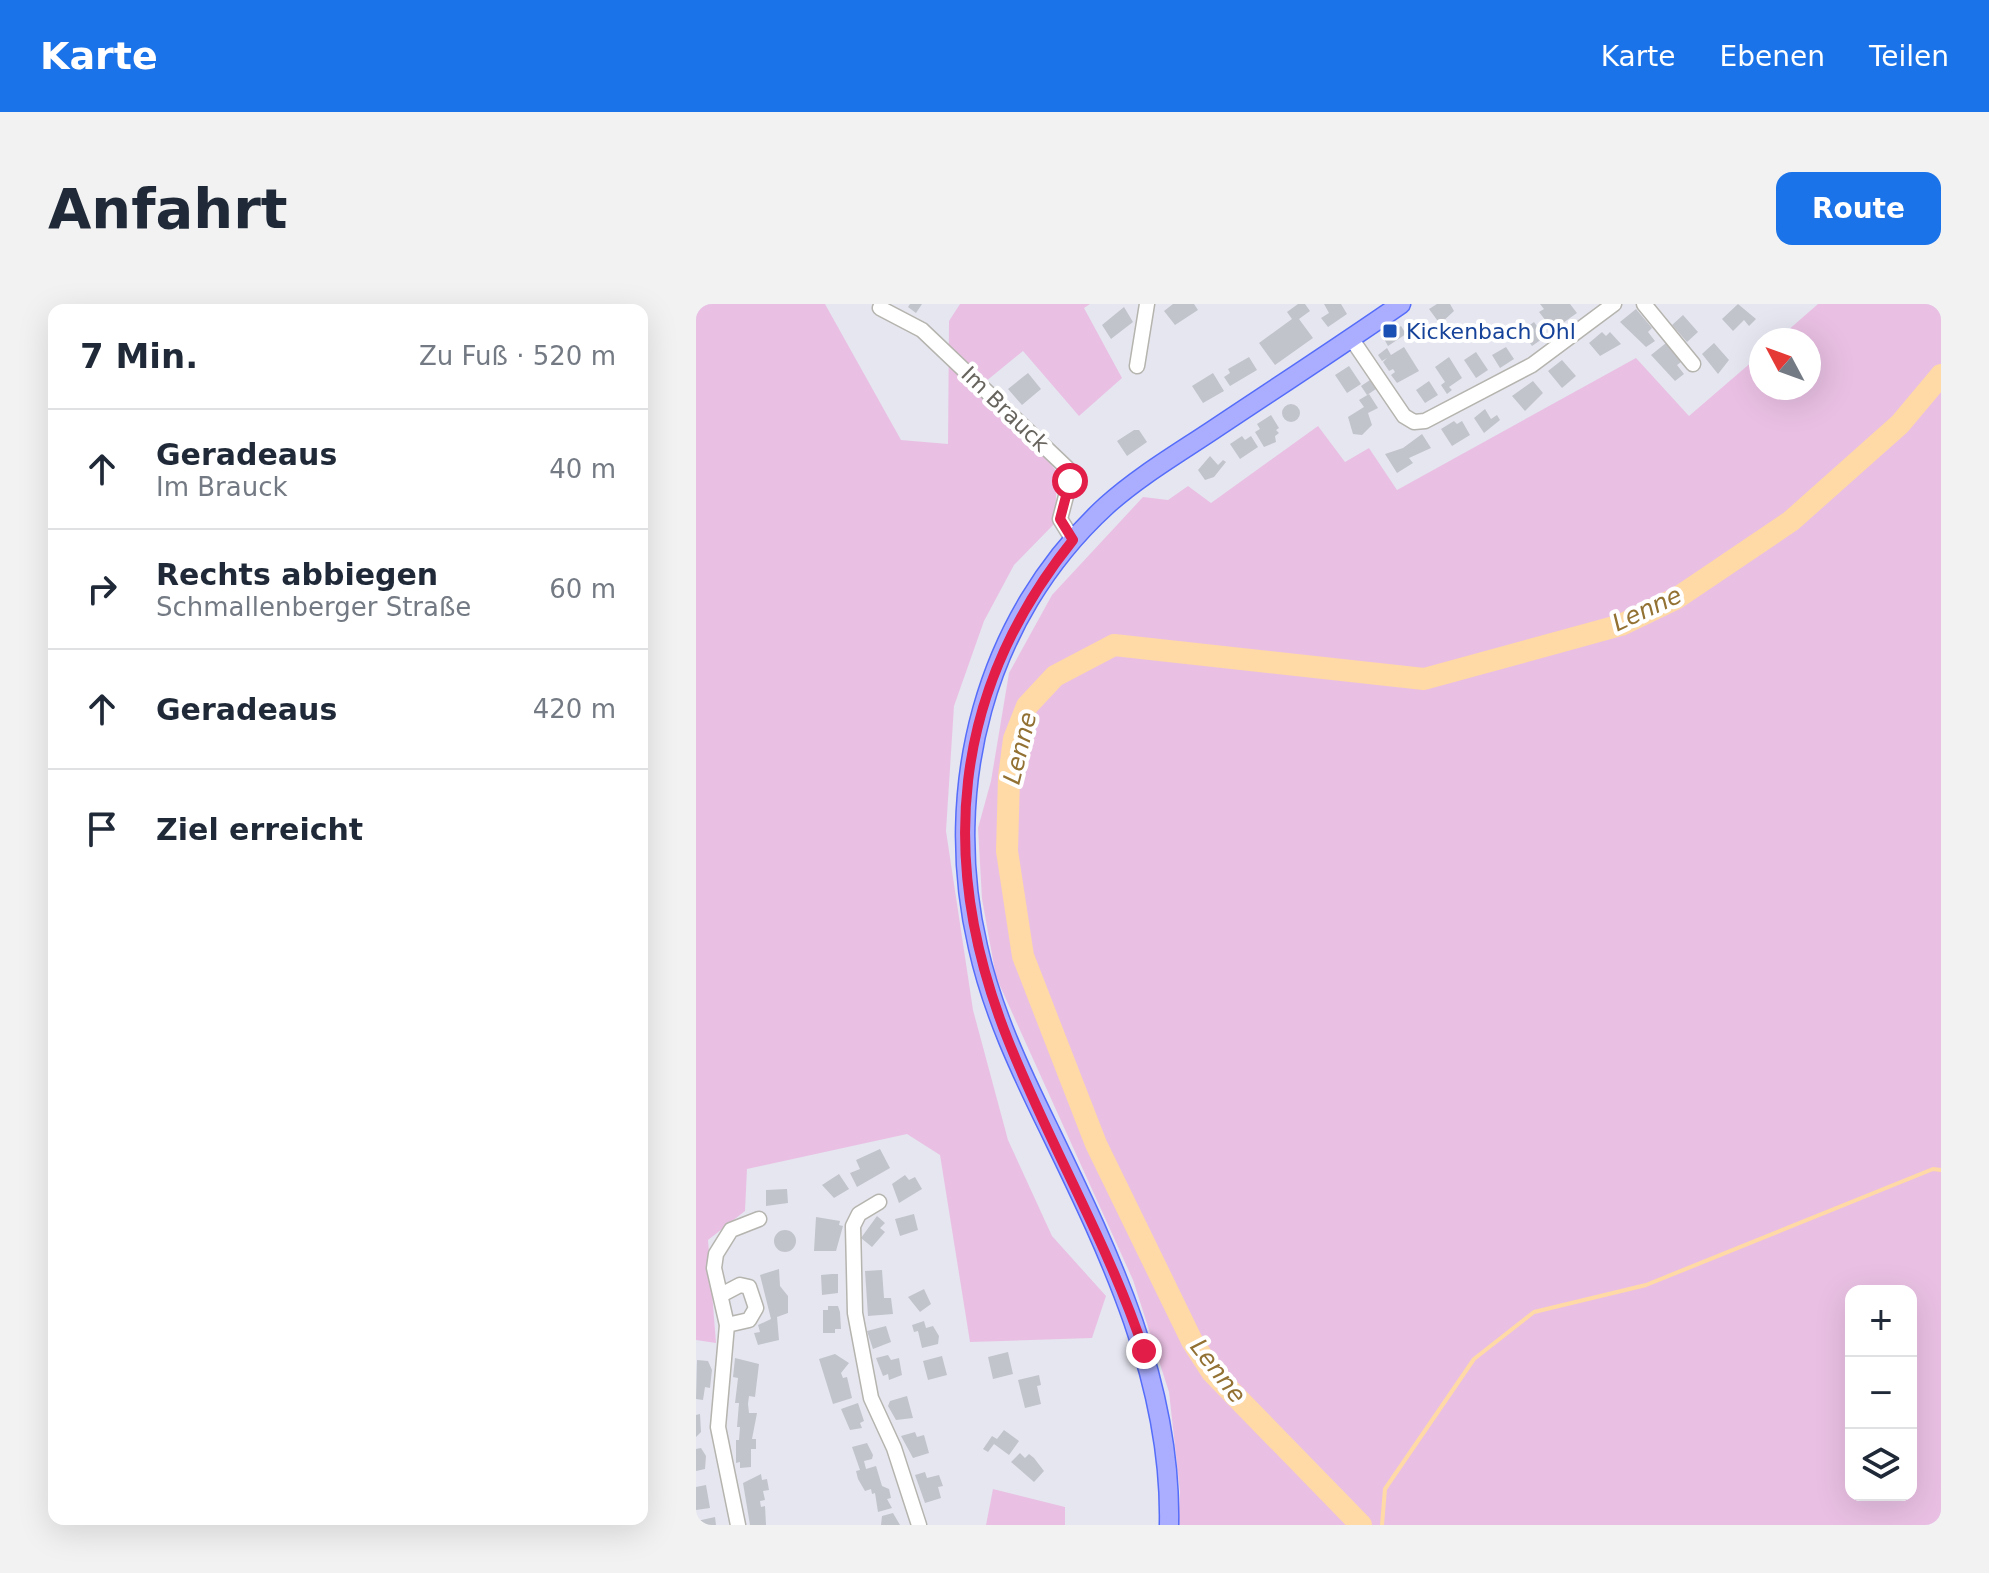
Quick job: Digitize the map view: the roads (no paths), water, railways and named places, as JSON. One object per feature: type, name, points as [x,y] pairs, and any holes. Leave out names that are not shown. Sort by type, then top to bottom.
[{"type":"main road","points":[[1169,1525],[1163,1445],[1144,1351],[1116,1272],[1009,1042],[984,972],[968,900],[963,843],[968,771],[983,703],[1010,635],[1038,585],[1073,540],[1138,480],[1401,304]]},
{"type":"street","points":[[1137,366],[1147,304]]},
{"type":"street","points":[[1351,338],[1404,416],[1414,422],[1425,421],[1532,365],[1614,304]]},
{"type":"street","points":[[1644,304],[1693,364]]},
{"type":"street","name":"Im Brauck","points":[[880,308],[922,330],[1067,468],[1070,481],[1060,519],[1073,540]]},
{"type":"street","points":[[879,1202],[859,1214],[853,1226],[855,1313],[873,1409],[894,1448],[919,1525]]},
{"type":"street","points":[[738,1525],[718,1427],[727,1325],[714,1268],[723,1239],[731,1230],[759,1219]]},
{"type":"street","points":[[721,1295],[740,1285],[749,1287],[756,1308],[749,1320],[727,1325]]},
{"type":"waterway","name":"Lenne","points":[[1361,1525],[1212,1372],[1192,1341],[1096,1144],[1023,956],[1007,851],[1009,777],[1014,739],[1027,706],[1055,676],[1114,645],[1424,679],[1621,625],[1677,598],[1791,521],[1900,424],[1941,375]]},
{"type":"waterway","points":[[1382,1525],[1385,1489],[1474,1359],[1534,1312],[1646,1285],[1933,1169],[1941,1170]]},
{"type":"place","name":"Kickenbach Ohl","points":[[1390,331]]}]
